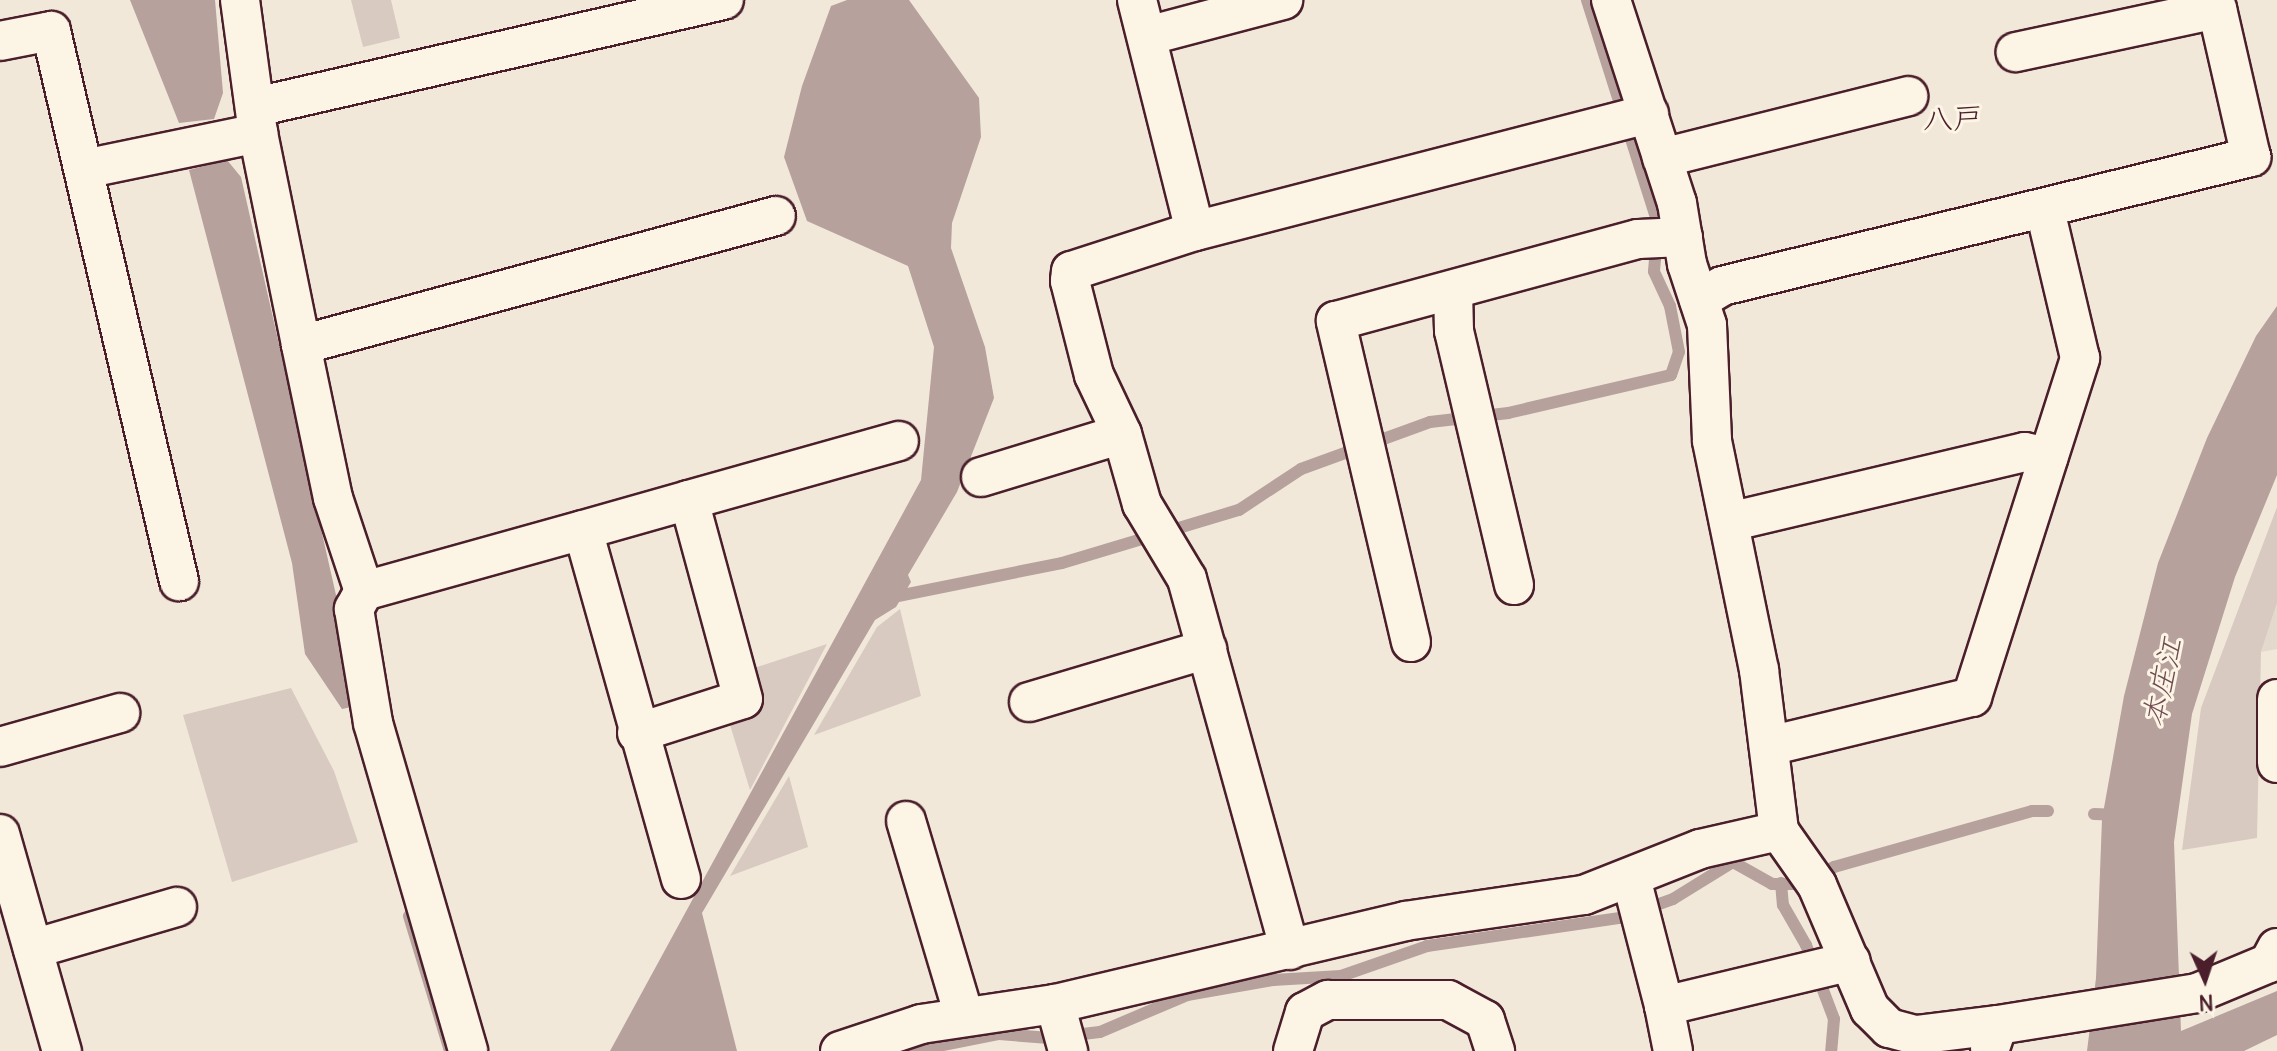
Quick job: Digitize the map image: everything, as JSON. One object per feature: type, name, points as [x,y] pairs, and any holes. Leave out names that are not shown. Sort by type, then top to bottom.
[{"type":"street","points":[[240,0],[248,126],[301,345],[333,498],[364,591]]},
{"type":"street","points":[[84,169],[177,149],[248,126],[724,0]]},
{"type":"street","points":[[1137,0],[1195,231]]},
{"type":"street","points":[[1147,36],[1283,0]]},
{"type":"street","points":[[1611,0],[1631,119],[1662,158],[1664,238],[1699,300],[1707,325],[1712,441],[1759,670],[1779,831],[1810,874],[1824,967],[1889,1028],[1916,1035],[1994,1038],[2074,1013],[2197,993],[2269,963],[2277,948]]},
{"type":"street","points":[[1699,300],[1722,286],[2045,210],[2251,157],[2217,9],[2016,52]]},
{"type":"street","points":[[0,41],[51,31],[179,581]]},
{"type":"street","points":[[1662,158],[1908,96]]},
{"type":"street","points":[[1293,1051],[1305,1012],[1311,969],[1187,579],[1142,504],[1122,434],[1094,375],[1071,271],[1195,231],[1631,119]]},
{"type":"street","points":[[1769,746],[1972,697],[2080,358],[2045,210]]},
{"type":"street","points":[[301,345],[776,216]]},
{"type":"street","points":[[1411,642],[1336,321],[1664,238]]},
{"type":"street","points":[[1453,290],[1454,331],[1514,585]]},
{"type":"street","points":[[981,477],[1122,434]]},
{"type":"street","points":[[468,1051],[373,723],[354,609],[364,591],[899,441]]},
{"type":"street","points":[[1729,522],[2025,452],[2048,457]]},
{"type":"street","points":[[637,733],[743,699],[689,500]]},
{"type":"street","points":[[583,530],[637,733],[681,879]]},
{"type":"street","points":[[1029,702],[1207,649]]},
{"type":"street","points":[[2277,699],[2277,763]]},
{"type":"street","points":[[0,747],[120,713]]},
{"type":"street","points":[[906,821],[964,1016]]},
{"type":"street","points":[[840,1051],[921,1024],[964,1016],[1061,1025],[1311,969],[1405,921],[1584,895],[1637,899],[1700,849],[1779,831]]},
{"type":"street","points":[[0,834],[62,1051]]},
{"type":"street","points":[[1637,899],[1673,1051]]},
{"type":"street","points":[[33,949],[177,907]]},
{"type":"street","points":[[1664,1006],[1824,967]]},
{"type":"street","points":[[1311,969],[1448,1000],[1485,1020],[1495,1051]]},
{"type":"shaded area","points":[[351,0],[391,0],[400,38],[363,47]]},
{"type":"shaded area","points":[[2277,507],[2277,603],[2261,652],[2257,838],[2182,850],[2201,708]]},
{"type":"shaded area","points":[[2277,603],[2277,649],[2261,652]]},
{"type":"shaded area","points":[[900,609],[921,696],[814,735],[877,627]]},
{"type":"shaded area","points":[[827,644],[750,790],[727,715],[748,670]]},
{"type":"shaded area","points":[[291,688],[334,771],[358,842],[232,882],[183,715]]},
{"type":"shaded area","points":[[789,776],[808,847],[730,876]]},
{"type":"water","points":[[130,0],[215,0],[223,93],[214,119],[179,123]]},
{"type":"water","points":[[847,0],[909,0],[979,98],[981,137],[952,223],[951,248],[985,347],[994,398],[957,492],[908,575],[911,582],[896,607],[875,620],[702,913],[737,1051],[610,1051],[921,480],[934,347],[908,266],[807,221],[784,157],[802,86],[831,6]]},
{"type":"water","points":[[227,160],[241,177],[361,705],[342,709],[305,654],[292,563],[189,170]]},
{"type":"water","name":"本庄江","points":[[2277,306],[2277,475],[2235,577],[2192,714],[2174,842],[2181,1031],[2277,991],[2277,1035],[2244,1051],[2087,1051],[2096,978],[2102,819],[2124,696],[2158,563],[2207,438],[2256,336]]},
{"type":"waterway","points":[[888,598],[1062,563],[1239,510],[1301,469],[1430,422],[1508,413],[1671,375],[1679,352],[1670,306],[1654,271],[1658,224],[1587,0]]},
{"type":"waterway","points":[[913,1051],[999,1034],[1049,1038],[1100,1032],[1187,995],[1273,980],[1341,976],[1427,946],[1620,918],[1673,899],[1733,862],[1772,884],[1797,884],[1834,867],[2032,811],[2048,811]]},
{"type":"waterway","points":[[2094,814],[2119,815]]},
{"type":"waterway","points":[[1781,883],[1783,905],[1806,945],[1834,1019],[1831,1051]]},
{"type":"waterway","points":[[409,916],[450,1051]]},
{"type":"district","name":"八戸","points":[[1953,118]]}]
